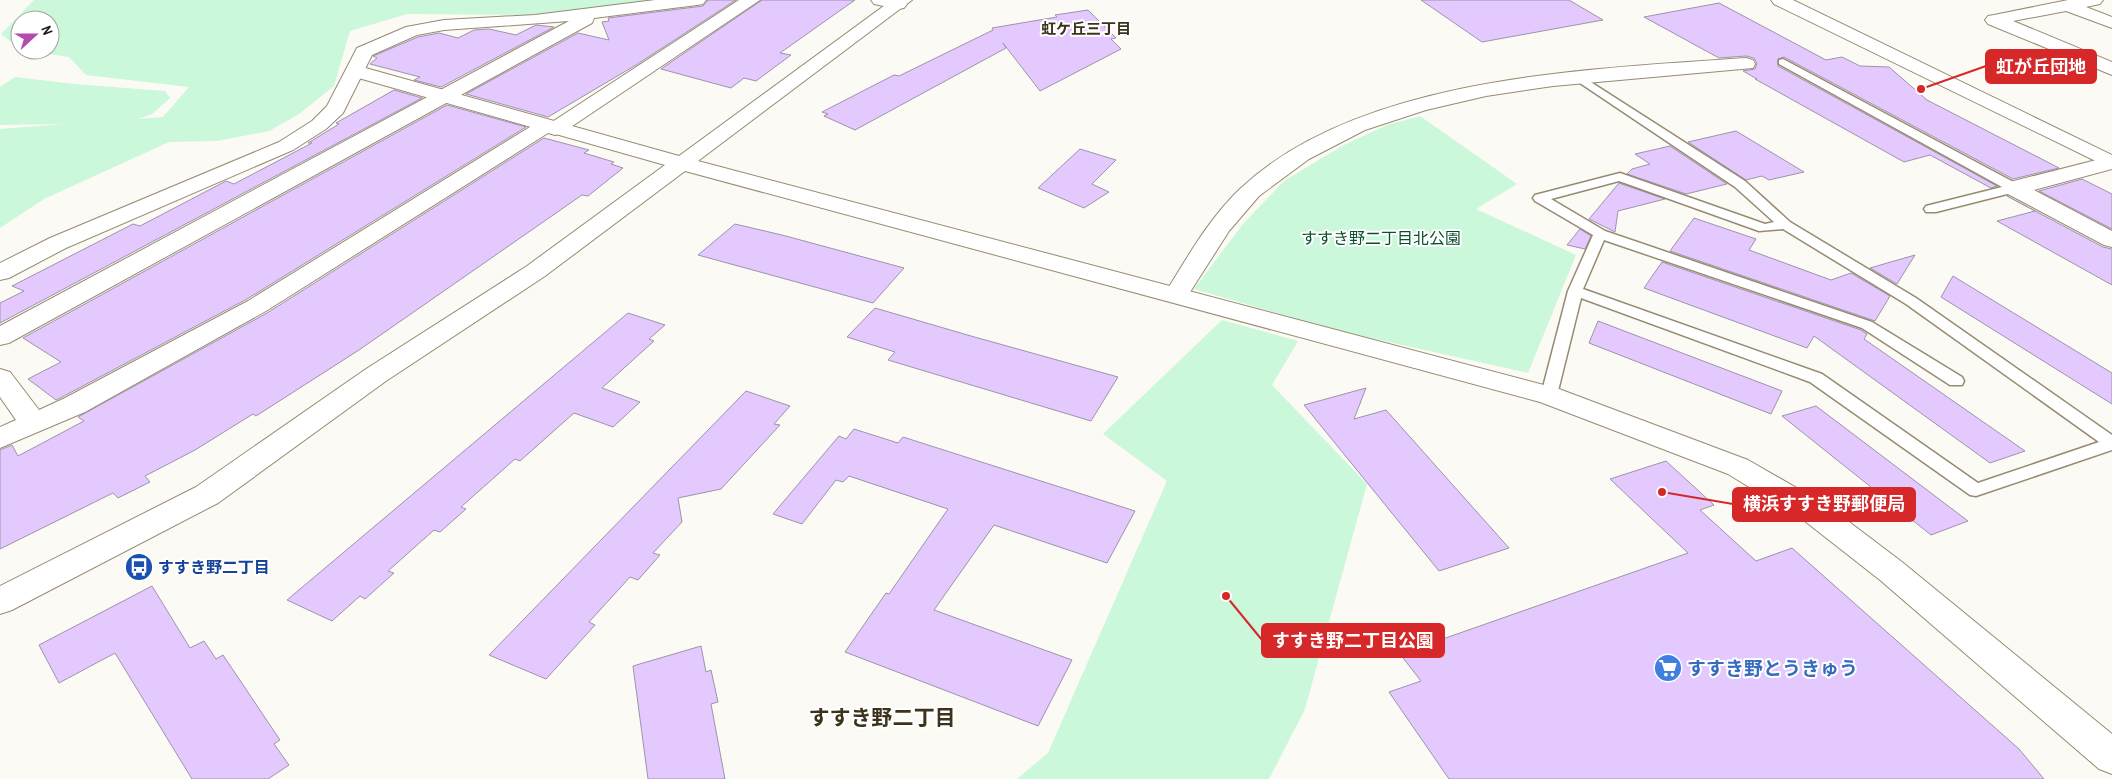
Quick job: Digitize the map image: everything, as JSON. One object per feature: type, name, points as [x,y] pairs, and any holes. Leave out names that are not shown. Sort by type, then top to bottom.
[{"type":"street","points":[[0,273],[58,243],[286,146],[319,125],[336,109],[364,52],[412,31],[444,25],[535,20],[697,0]]},
{"type":"street","points":[[0,438],[75,405],[257,306],[550,127],[751,0]]},
{"type":"street","points":[[1780,0],[2112,162]]},
{"type":"street","points":[[0,601],[207,495],[376,375],[536,271],[682,163],[894,1]]},
{"type":"street","points":[[2112,23],[2083,2],[1994,20],[2112,70]]},
{"type":"street","points":[[0,337],[445,97],[598,12]]},
{"type":"street","points":[[1176,295],[1229,215],[1252,191],[1292,161],[1331,138],[1378,118],[1460,95],[1575,75],[1746,64]]},
{"type":"street","points":[[354,72],[682,163],[1549,395],[1642,429],[1738,467],[1817,514],[1891,572],[2112,757]]},
{"type":"street","points":[[2014,188],[2112,162]]},
{"type":"street","points":[[2014,188],[2112,240]]},
{"type":"street","points":[[0,378],[34,423]]},
{"type":"lane","points":[[1783,62],[2014,188]]},
{"type":"lane","points":[[1575,75],[1740,184],[1785,225],[1911,302],[2112,443]]},
{"type":"lane","points":[[1785,225],[1764,228],[1620,177],[1540,198],[1600,234],[1867,326],[1956,381]]},
{"type":"lane","points":[[1931,209],[2014,188]]},
{"type":"lane","points":[[1549,395],[1575,292],[1600,234]]},
{"type":"lane","points":[[1575,292],[1816,378],[1976,490],[2112,443]]},
{"type":"green space","points":[[34,0],[657,0],[537,15],[407,14],[350,31],[334,86],[299,114],[269,131],[217,141],[169,142],[44,199],[0,228],[0,129],[64,124],[0,125],[0,87],[15,77],[165,91],[170,98],[152,114],[139,119],[163,117],[189,87],[86,75],[69,57],[60,56],[60,10],[24,10]]},
{"type":"green space","points":[[10,25],[10,41],[1,34]]},
{"type":"green space","name":"すすき野二丁目北公園","points":[[1420,116],[1517,184],[1476,209],[1576,255],[1528,373],[1339,331],[1194,289],[1243,224],[1284,181],[1342,146],[1387,125]]},
{"type":"green space","points":[[1222,320],[1298,341],[1272,385],[1367,484],[1305,709],[1269,779],[1017,779],[1048,753],[1167,481],[1103,434]]},
{"type":"building","points":[[708,0],[736,0],[636,65],[548,117],[466,94],[578,33],[609,40],[602,22],[609,21],[608,18],[703,6]]},
{"type":"building","points":[[762,0],[855,0],[780,53],[791,55],[756,81],[744,78],[731,88],[661,69]]},
{"type":"building","points":[[1421,0],[1569,0],[1603,20],[1482,42]]},
{"type":"building","points":[[1719,3],[1826,60],[1842,57],[1860,66],[1889,67],[1927,100],[2059,168],[2013,179],[1784,57],[1778,59],[1778,66],[1997,186],[1991,188],[1930,155],[1904,162],[1743,71],[1755,69],[1757,63],[1754,58],[1746,56],[1719,58],[1644,17]]},
{"type":"building","points":[[1088,10],[1116,38],[1111,39],[1121,49],[1040,91],[1003,43],[1006,48],[855,130],[824,116],[828,114],[822,112],[894,75],[899,76],[993,30],[992,28]]},
{"type":"building","points":[[536,25],[554,27],[441,87],[414,80],[420,77],[370,64],[377,58],[373,56],[418,37],[439,33],[458,38],[474,30],[489,29],[516,35]]},
{"type":"building","points":[[394,90],[422,98],[0,323],[0,303],[24,291],[12,286],[133,224],[140,226],[226,181],[234,184],[312,143],[308,143],[339,124],[336,123]]},
{"type":"building","points":[[447,105],[526,127],[247,299],[64,396],[56,400],[28,379],[61,362],[23,338]]},
{"type":"building","points":[[1736,131],[1804,172],[1769,180],[1762,176],[1746,180],[1688,142]]},
{"type":"building","points":[[544,138],[589,150],[584,153],[614,162],[611,164],[623,168],[588,196],[582,195],[359,350],[256,416],[253,414],[195,450],[145,476],[150,482],[118,498],[113,493],[0,549],[0,450],[12,445],[18,456],[84,421],[78,417],[267,313]]},
{"type":"building","points":[[1670,146],[1727,184],[1686,194],[1627,174],[1632,169],[1650,164],[1635,154]]},
{"type":"building","points":[[1080,149],[1116,160],[1092,184],[1109,192],[1084,208],[1038,188]]},
{"type":"building","points":[[2082,179],[2112,194],[2112,229],[2039,191]]},
{"type":"building","points":[[1619,183],[1665,199],[1618,211],[1615,232],[1589,219]]},
{"type":"building","points":[[2007,196],[2103,247],[2112,249],[2112,285],[1997,221],[2035,211]]},
{"type":"building","points":[[1694,218],[1756,239],[1749,250],[1831,280],[1851,273],[1890,296],[1875,321],[1670,251]]},
{"type":"building","points":[[735,224],[904,268],[873,303],[698,255]]},
{"type":"building","points":[[1580,229],[1591,236],[1585,249],[1567,245]]},
{"type":"building","points":[[1915,255],[1897,284],[1870,268]]},
{"type":"building","points":[[1662,262],[1861,330],[1867,334],[1864,339],[2025,451],[1990,463],[1814,336],[1807,348],[1644,288]]},
{"type":"building","points":[[1953,276],[2112,373],[2112,404],[1941,297]]},
{"type":"building","points":[[875,308],[1118,377],[1091,421],[888,360],[895,352],[847,337]]},
{"type":"building","points":[[628,313],[665,325],[649,339],[654,341],[602,388],[640,402],[613,427],[574,413],[520,461],[515,459],[461,507],[466,509],[440,532],[434,530],[388,571],[394,573],[365,599],[360,596],[332,621],[287,600]]},
{"type":"building","points":[[1598,321],[1782,391],[1771,414],[1589,343]]},
{"type":"building","points":[[1366,388],[1354,419],[1386,410],[1509,548],[1439,571],[1304,405]]},
{"type":"building","points":[[746,391],[790,406],[774,424],[780,425],[721,489],[678,498],[682,522],[653,553],[660,555],[638,580],[630,577],[589,622],[595,625],[546,679],[489,655]]},
{"type":"building","points":[[1816,406],[1968,521],[1931,535],[1782,416]]},
{"type":"building","points":[[854,429],[898,443],[903,437],[1135,511],[1107,563],[994,525],[934,610],[1072,660],[1038,726],[845,652],[886,593],[889,594],[948,509],[849,476],[843,482],[836,480],[802,524],[773,514],[839,436],[846,439]]},
{"type":"building","name":"すすき野とうきゅう","points":[[1666,461],[1714,505],[1700,510],[1756,561],[1792,548],[2019,749],[2044,779],[1449,779],[1389,692],[1421,681],[1400,654],[1688,553],[1610,479]]},
{"type":"building","points":[[152,586],[190,648],[204,641],[216,659],[223,655],[280,740],[274,744],[289,765],[268,779],[192,779],[115,653],[59,683],[39,645]]},
{"type":"building","points":[[701,646],[706,672],[711,670],[718,702],[711,704],[725,779],[648,779],[633,666]]},
{"type":"place","name":"虹が丘団地","points":[[1921,89]]},
{"type":"place","name":"横浜すすき野郵便局","points":[[1662,492]]},
{"type":"place","name":"すすき野二丁目","points":[[139,567]]},
{"type":"place","name":"すすき野二丁目公園","points":[[1226,596]]},
{"type":"place","name":"すすき野とうきゅう","points":[[1668,668]]},
{"type":"district","name":"虹ケ丘三丁目","points":[[1086,28]]},
{"type":"district","name":"すすき野二丁目","points":[[882,717]]}]
